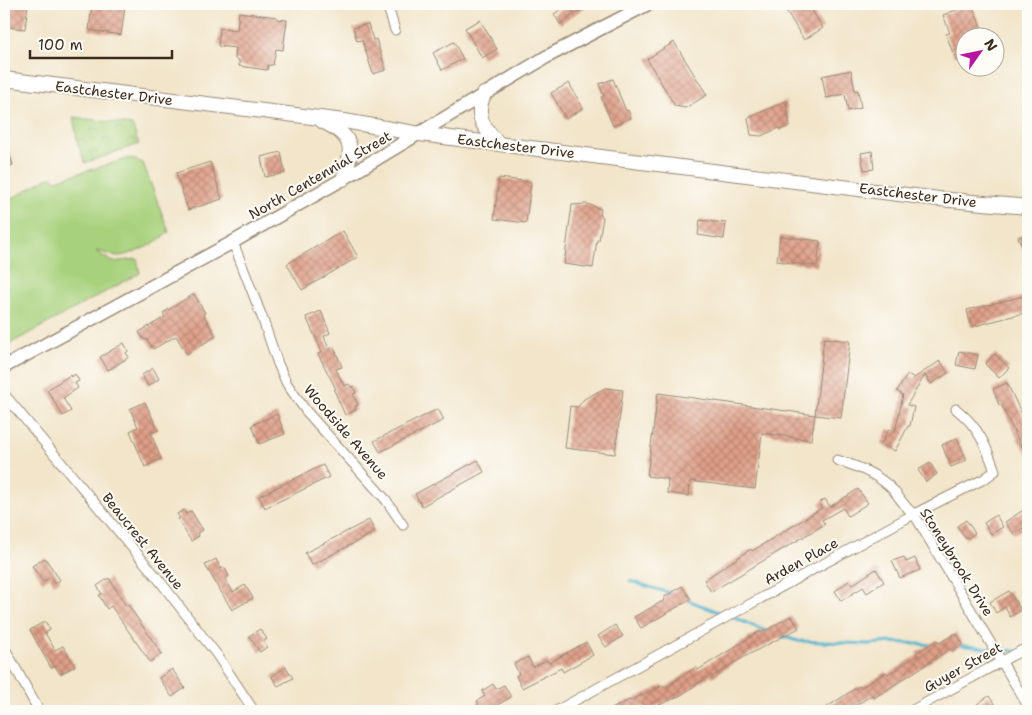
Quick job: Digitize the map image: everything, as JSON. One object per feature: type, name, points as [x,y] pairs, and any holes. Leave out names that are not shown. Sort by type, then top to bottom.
[{"type":"main road","name":"North Centennial Street","points":[[4,367],[233,242],[420,134],[548,56],[648,4]]},
{"type":"main road","name":"Eastchester Drive","points":[[4,79],[315,118],[420,134],[939,199],[1028,206]]},
{"type":"main road","points":[[484,94],[479,109],[481,124],[499,144]]},
{"type":"main road","points":[[315,118],[335,127],[348,141],[351,150],[343,179]]},
{"type":"street","points":[[387,4],[395,30]]},
{"type":"street","name":"Woodside Avenue","points":[[233,242],[287,384],[306,411],[386,500],[403,525]]},
{"type":"street","name":"Beaucrest Avenue","points":[[4,394],[158,580],[217,655],[254,711]]},
{"type":"street","name":"Arden Place","points":[[556,711],[995,471],[978,432],[969,419],[956,409]]},
{"type":"street","name":"Stoneybrook Drive","points":[[837,460],[860,468],[874,476],[891,488],[908,510],[914,514],[1028,706]]},
{"type":"street","points":[[4,647],[39,711]]},
{"type":"street","name":"Guyer Street","points":[[911,711],[1028,647]]},
{"type":"green space","points":[[73,117],[132,125],[139,144],[85,163],[78,144]]},
{"type":"green space","points":[[130,158],[143,163],[169,232],[146,247],[125,255],[116,256],[96,251],[112,262],[137,259],[140,273],[4,347],[4,203],[51,176],[56,180]]},
{"type":"building","points":[[10,4],[28,4],[25,29],[8,27]]},
{"type":"building","points":[[92,4],[125,6],[121,35],[89,30]]},
{"type":"building","points":[[570,4],[590,4],[560,24],[554,14]]},
{"type":"building","points":[[782,4],[808,4],[823,28],[804,40]]},
{"type":"building","points":[[972,4],[981,28],[954,28],[954,56],[946,34],[950,33],[943,15]]},
{"type":"building","points":[[239,12],[287,20],[283,50],[276,49],[273,65],[268,65],[267,70],[239,66],[239,60],[235,59],[236,48],[218,46],[220,28],[237,30]]},
{"type":"building","points":[[480,20],[497,49],[482,58],[465,28]]},
{"type":"building","points":[[368,24],[373,40],[376,39],[386,70],[373,74],[362,40],[357,41],[353,28]]},
{"type":"building","points":[[454,42],[463,59],[442,70],[433,53]]},
{"type":"building","points":[[674,42],[707,95],[685,108],[675,106],[647,59]]},
{"type":"building","points":[[851,70],[855,91],[858,90],[861,108],[848,111],[845,94],[826,98],[822,76]]},
{"type":"building","points":[[613,79],[626,111],[628,110],[631,118],[613,126],[601,97],[604,96],[599,84]]},
{"type":"building","points":[[569,83],[583,108],[566,119],[551,93]]},
{"type":"building","points":[[786,101],[790,126],[780,130],[779,128],[761,136],[751,135],[748,118]]},
{"type":"building","points":[[4,142],[6,142],[13,165],[4,168]]},
{"type":"building","points":[[872,151],[874,169],[864,170],[861,153]]},
{"type":"building","points":[[281,152],[285,173],[265,177],[261,157]]},
{"type":"building","points":[[210,162],[222,199],[188,210],[176,173]]},
{"type":"building","points":[[499,178],[531,182],[526,223],[494,219]]},
{"type":"building","points":[[587,204],[601,209],[600,216],[603,217],[593,268],[564,264],[572,205]]},
{"type":"building","points":[[700,220],[726,223],[724,239],[698,235]]},
{"type":"building","points":[[343,231],[358,257],[302,290],[287,264]]},
{"type":"building","points":[[1028,233],[1028,260],[1018,237]]},
{"type":"building","points":[[780,236],[820,241],[817,266],[777,261]]},
{"type":"building","points":[[194,294],[216,336],[187,354],[176,336],[153,349],[147,339],[144,340],[139,332],[165,317],[163,313]]},
{"type":"building","points":[[1028,295],[1028,312],[971,327],[967,310]]},
{"type":"building","points":[[321,311],[330,333],[324,336],[329,349],[334,347],[342,367],[336,369],[344,386],[349,384],[351,387],[353,386],[356,393],[353,394],[358,405],[355,406],[356,410],[345,415],[334,390],[336,389],[318,354],[322,352],[306,317]]},
{"type":"building","points":[[824,338],[850,341],[841,418],[815,415]]},
{"type":"building","points":[[124,343],[129,357],[108,370],[100,357]]},
{"type":"building","points":[[959,351],[978,355],[975,369],[956,365]]},
{"type":"building","points":[[995,354],[1009,368],[999,378],[985,364]]},
{"type":"building","points":[[940,361],[948,373],[931,384],[925,375],[907,405],[914,407],[910,426],[908,426],[895,451],[881,444],[889,429],[895,432],[903,395],[897,391],[908,374],[914,378]]},
{"type":"building","points":[[153,368],[159,379],[148,386],[142,375]]},
{"type":"building","points":[[75,374],[79,381],[75,383],[78,388],[63,398],[71,411],[63,416],[47,390],[70,375],[71,377]]},
{"type":"building","points":[[1007,383],[1028,427],[1028,455],[1018,440],[1001,404],[999,405],[993,389]]},
{"type":"building","points":[[605,388],[623,390],[615,454],[565,448],[570,406],[578,407],[584,399]]},
{"type":"building","points":[[658,393],[815,415],[811,440],[762,433],[755,489],[690,481],[689,496],[667,493],[668,479],[647,476]]},
{"type":"building","points":[[145,402],[158,430],[151,433],[161,459],[145,467],[130,431],[138,427],[130,409]]},
{"type":"building","points":[[438,409],[444,420],[380,452],[374,441]]},
{"type":"building","points":[[277,414],[285,434],[259,444],[252,425]]},
{"type":"building","points":[[957,438],[967,460],[951,467],[942,445]]},
{"type":"building","points":[[478,460],[484,472],[422,506],[415,494]]},
{"type":"building","points":[[930,463],[937,474],[926,482],[918,470]]},
{"type":"building","points":[[323,465],[329,477],[265,508],[259,496]]},
{"type":"building","points":[[858,489],[868,503],[848,516],[843,508],[822,520],[825,524],[711,592],[704,580],[751,549],[752,551],[822,508],[819,503],[825,499],[830,507]]},
{"type":"building","points":[[184,510],[186,514],[191,511],[203,530],[197,533],[199,536],[191,541],[178,519],[180,518],[177,514]]},
{"type":"building","points":[[1022,511],[1028,520],[1028,525],[1014,534],[1005,522]]},
{"type":"building","points":[[996,515],[1003,527],[991,534],[984,523]]},
{"type":"building","points":[[369,520],[375,532],[312,565],[305,553]]},
{"type":"building","points":[[966,520],[975,533],[966,539],[957,526]]},
{"type":"building","points":[[904,557],[906,562],[915,558],[920,570],[900,578],[892,561]]},
{"type":"building","points":[[45,558],[60,580],[54,584],[50,577],[43,582],[32,566]]},
{"type":"building","points":[[216,559],[221,569],[224,567],[229,576],[225,579],[233,592],[245,585],[253,598],[232,610],[205,565]]},
{"type":"building","points":[[876,569],[884,582],[867,593],[863,587],[841,601],[835,591],[849,581],[852,585]]},
{"type":"building","points":[[109,578],[126,606],[128,605],[162,654],[150,662],[111,606],[107,609],[99,595],[102,594],[97,586]]},
{"type":"building","points":[[682,586],[691,599],[641,628],[634,617],[665,600],[663,598]]},
{"type":"building","points":[[1009,591],[1021,610],[1010,617],[1005,607],[996,613],[990,602]]},
{"type":"building","points":[[791,616],[799,628],[742,658],[712,677],[711,675],[681,695],[646,711],[644,706],[635,711],[608,711],[663,685],[665,688],[696,667],[698,670],[760,631],[761,633]]},
{"type":"building","points":[[45,621],[50,630],[45,633],[55,650],[63,646],[75,666],[60,674],[55,666],[51,668],[30,630]]},
{"type":"building","points":[[615,625],[623,636],[606,647],[598,636]]},
{"type":"building","points":[[260,629],[267,639],[263,641],[267,647],[260,652],[249,636]]},
{"type":"building","points":[[956,633],[963,644],[952,651],[950,649],[874,698],[872,695],[847,711],[821,711],[859,686],[860,688],[886,672],[888,674],[937,640],[939,643]]},
{"type":"building","points":[[586,642],[593,655],[563,672],[561,668],[522,688],[516,676],[519,674],[514,664],[528,657],[533,667],[547,660],[549,663]]},
{"type":"building","points":[[286,667],[293,678],[278,686],[272,677]]},
{"type":"building","points":[[172,669],[185,688],[172,697],[159,678]]},
{"type":"building","points":[[493,684],[496,689],[504,685],[511,697],[487,711],[468,711],[479,704],[477,701],[485,696],[482,691]]},
{"type":"building","points":[[989,696],[999,711],[981,711],[977,704]]},
{"type":"waterway","points":[[630,581],[673,594]]},
{"type":"waterway","points":[[685,599],[726,615]]},
{"type":"waterway","points":[[732,617],[768,632]]},
{"type":"waterway","points":[[781,636],[798,641],[868,644],[892,642],[934,645]]},
{"type":"waterway","points":[[957,645],[1016,651]]}]
